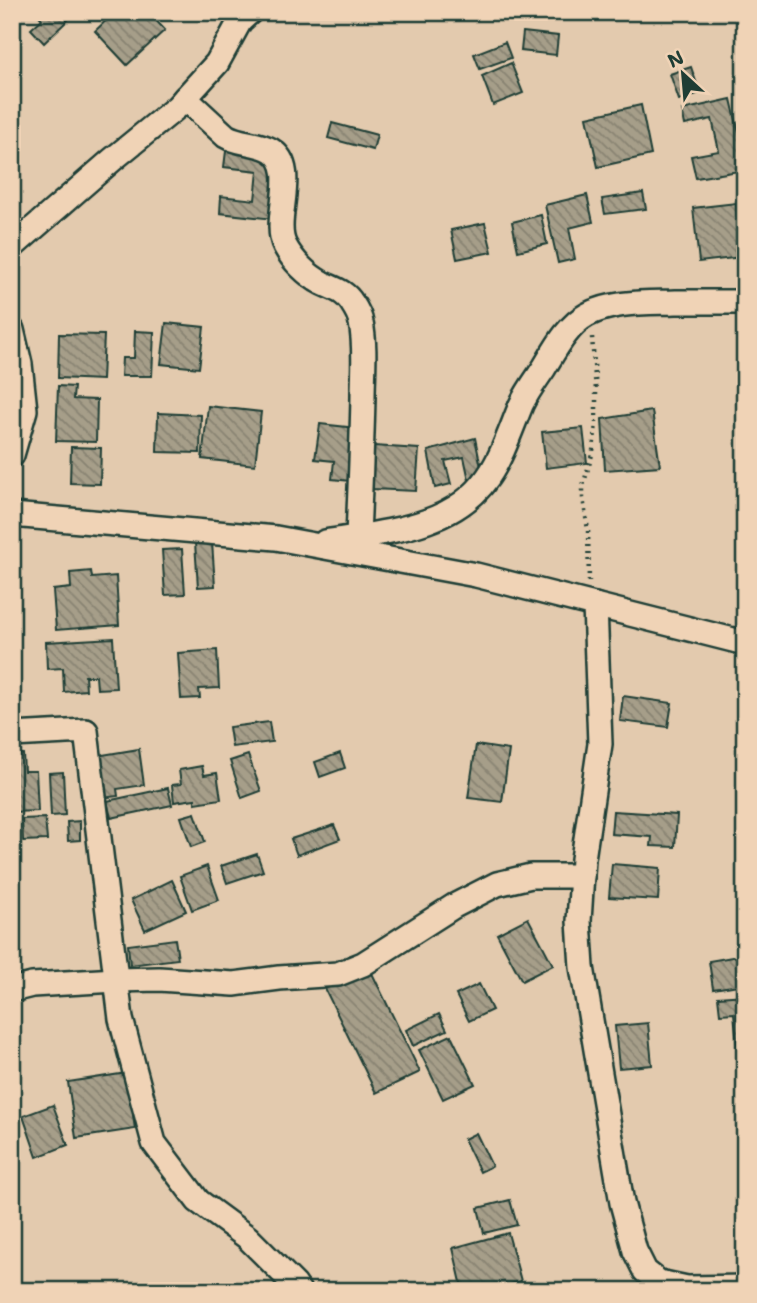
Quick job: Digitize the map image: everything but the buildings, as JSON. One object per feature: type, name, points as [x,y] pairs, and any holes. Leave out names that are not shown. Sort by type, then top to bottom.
[{"type":"street","points":[[12,247],[177,107],[217,63],[240,21],[250,12]]},
{"type":"street","points":[[185,98],[231,139],[274,151],[284,169],[281,239],[285,247],[295,262],[320,282],[343,292],[361,319],[364,360],[358,536]]},
{"type":"street","points":[[309,544],[397,529],[440,516],[468,499],[488,478],[523,402],[559,344],[585,316],[600,310],[636,303],[745,302]]},
{"type":"street","points":[[12,330],[20,364],[25,410],[12,455]]},
{"type":"street","points":[[12,514],[276,538],[476,575],[745,643]]},
{"type":"street","points":[[592,604],[600,744],[582,876],[579,920],[582,967],[622,1203],[635,1251],[645,1272],[659,1282],[658,1287],[745,1287]]},
{"type":"street","points":[[12,734],[86,731],[121,1019],[154,1143],[198,1201],[247,1237],[299,1291]]},
{"type":"street","points":[[12,990],[32,985],[116,980],[159,979],[234,984],[338,974],[363,964],[454,906],[496,884],[531,876],[582,876]]},
{"type":"path","points":[[591,314],[596,423],[583,498],[588,530],[592,604]]}]
